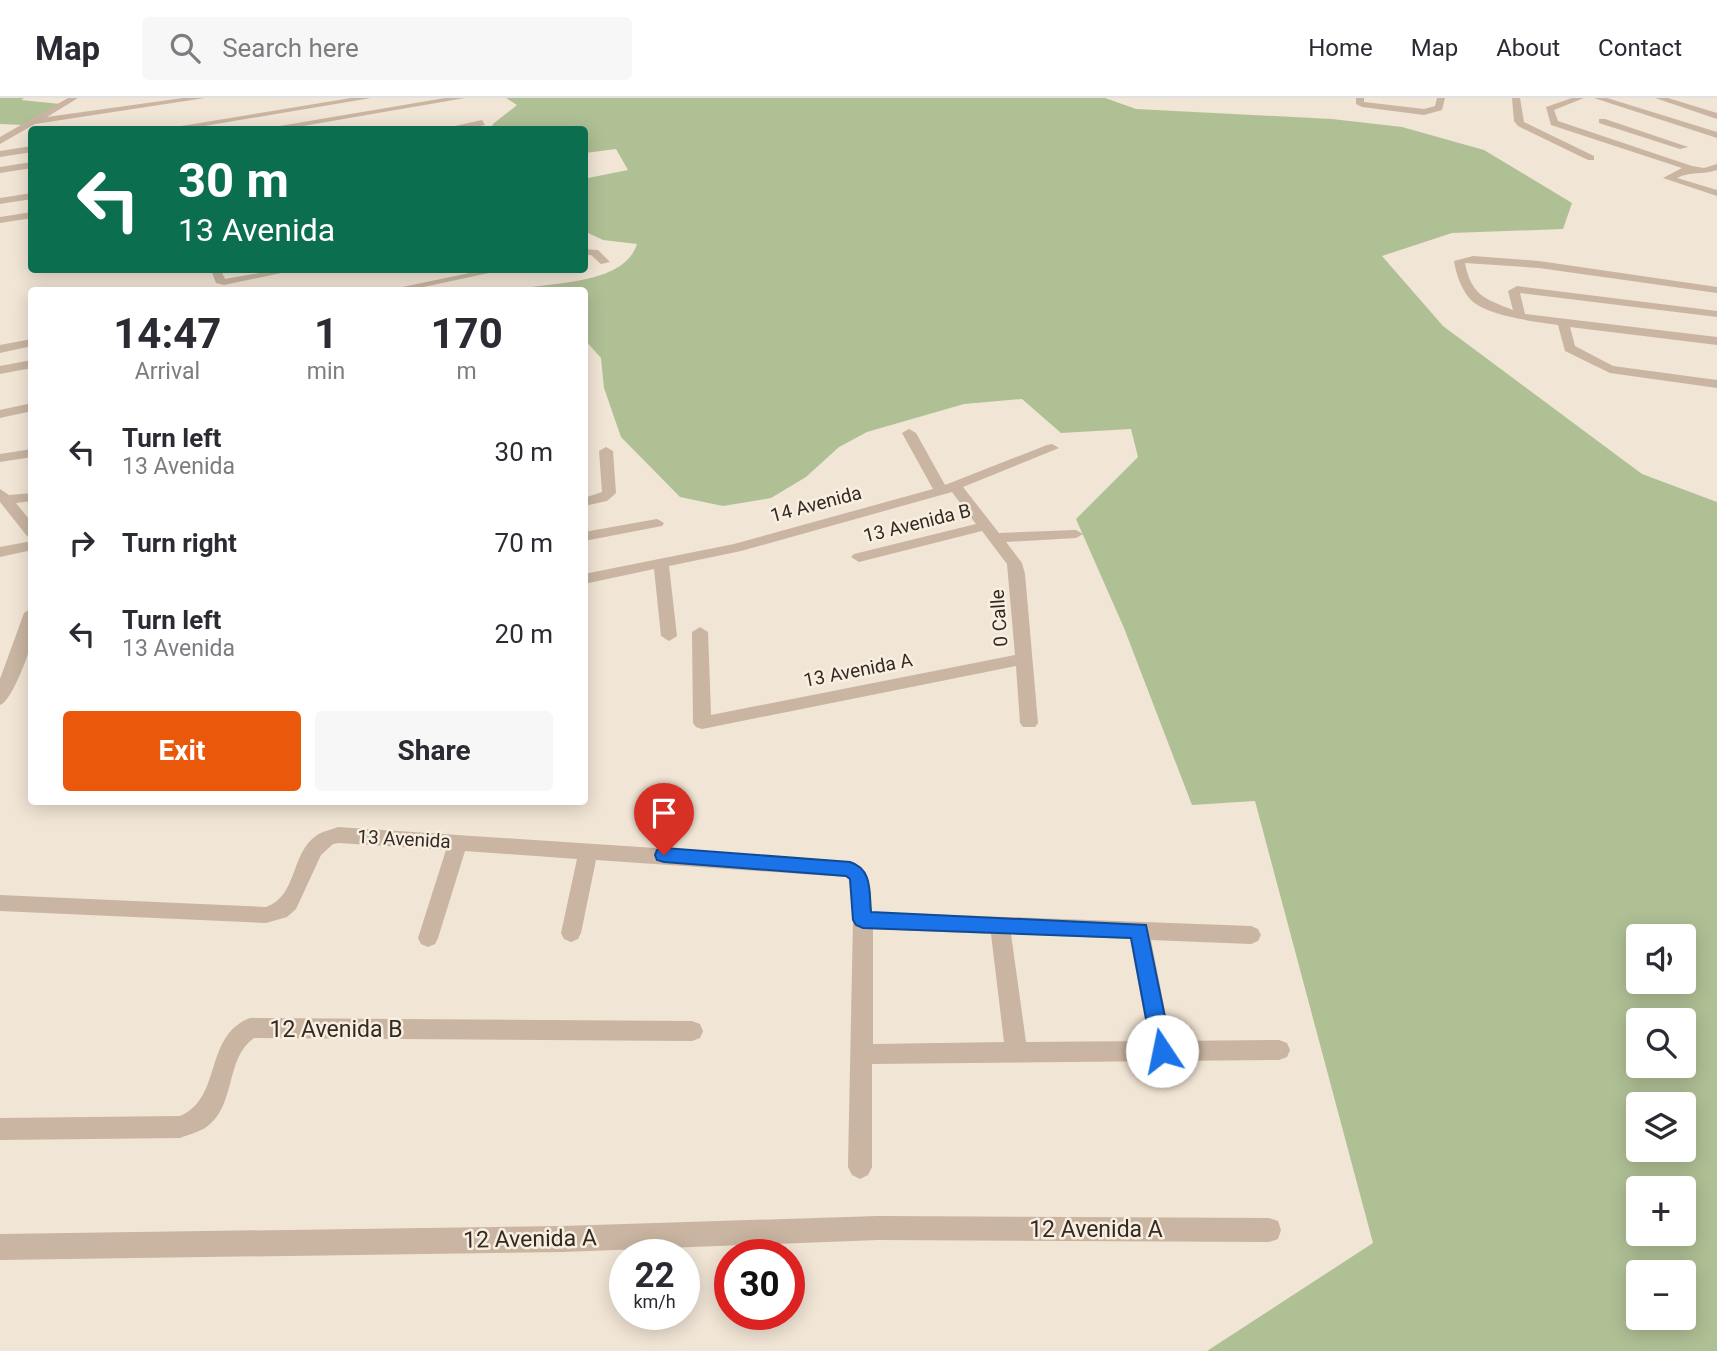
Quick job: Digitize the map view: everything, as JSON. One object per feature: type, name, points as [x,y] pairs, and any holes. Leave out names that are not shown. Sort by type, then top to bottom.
[{"type":"street","points":[[0,141],[74,98]]},
{"type":"street","points":[[33,122],[201,98]]},
{"type":"street","points":[[188,126],[367,98]]},
{"type":"street","points":[[285,126],[461,98]]},
{"type":"street","points":[[1360,98],[1359,102],[1362,104],[1424,112],[1439,108],[1441,98]]},
{"type":"street","points":[[1514,98],[1518,121],[1521,124],[1591,158]]},
{"type":"street","points":[[1580,98],[1549,109],[1554,123],[1690,168],[1704,170],[1717,167]]},
{"type":"street","points":[[1598,98],[1717,135]]},
{"type":"street","points":[[1659,98],[1717,116]]},
{"type":"street","points":[[1628,109],[1602,121],[1683,147],[1660,158]]},
{"type":"street","points":[[461,126],[482,122]]},
{"type":"street","points":[[0,154],[28,150]]},
{"type":"street","points":[[0,170],[28,166]]},
{"type":"street","points":[[1690,168],[1668,178],[1717,192]]},
{"type":"street","points":[[0,201],[28,197]]},
{"type":"street","points":[[0,220],[28,216]]},
{"type":"street","points":[[588,252],[594,252],[605,262]]},
{"type":"street","points":[[1717,290],[1488,258],[1464,258],[1459,261],[1462,276],[1476,299],[1520,317],[1717,341]]},
{"type":"street","points":[[217,273],[220,281],[224,282],[274,273]]},
{"type":"street","points":[[410,287],[482,273]]},
{"type":"street","points":[[1520,317],[1514,291],[1517,289],[1717,314]]},
{"type":"street","points":[[1563,323],[1569,348],[1604,367],[1717,384]]},
{"type":"street","points":[[0,349],[28,343]]},
{"type":"street","points":[[0,370],[28,365]]},
{"type":"street","points":[[0,414],[28,408]]},
{"type":"street","name":"0 Calle","points":[[909,433],[948,489],[1014,563],[1030,723]]},
{"type":"street","name":"14 Avenida","points":[[588,578],[736,548],[948,489],[1052,449]]},
{"type":"street","points":[[588,501],[609,493],[606,452]]},
{"type":"street","points":[[0,458],[28,454]]},
{"type":"street","points":[[4,496],[28,497]]},
{"type":"street","points":[[4,496],[28,528]]},
{"type":"street","points":[[588,536],[657,523]]},
{"type":"street","name":"13 Avenida B","points":[[859,557],[989,532],[1076,534]]},
{"type":"street","points":[[0,552],[28,546]]},
{"type":"street","points":[[661,563],[669,636]]},
{"type":"street","name":"13 Avenida A","points":[[700,632],[702,723],[1023,659]]},
{"type":"street","points":[[0,699],[25,654],[28,636]]},
{"type":"street","name":"13 Avenida","points":[[0,903],[266,915],[279,913],[290,904],[313,852],[323,841],[338,835],[850,869],[859,876],[863,920]]},
{"type":"street","points":[[428,938],[458,842]]},
{"type":"street","points":[[571,933],[588,850]]},
{"type":"street","points":[[860,1167],[863,920],[1251,935]]},
{"type":"street","points":[[1000,925],[1016,1052]]},
{"type":"street","points":[[1139,931],[1162,1051]]},
{"type":"street","name":"12 Avenida B","points":[[0,1129],[168,1127],[194,1124],[213,1106],[232,1041],[240,1032],[250,1028],[691,1031]]},
{"type":"street","points":[[863,1054],[1279,1050]]},
{"type":"street","name":"12 Avenida A","points":[[0,1247],[563,1239],[878,1228],[1269,1230]]},
{"type":"green space","points":[[0,98],[24,98],[21,100],[60,104],[23,125],[0,124]]},
{"type":"green space","points":[[506,98],[1105,98],[1136,109],[1332,119],[1402,127],[1484,150],[1572,203],[1563,229],[1452,233],[1382,256],[1443,326],[1642,474],[1717,502],[1717,1351],[1207,1351],[1373,1243],[1255,801],[1192,805],[1124,628],[1076,519],[1138,457],[1131,429],[1061,433],[1022,399],[964,404],[867,432],[839,447],[806,477],[771,498],[723,506],[680,497],[621,437],[604,388],[601,358],[588,343],[588,287],[534,287],[601,275],[617,268],[629,258],[637,244],[603,240],[588,233],[588,178],[628,170],[616,149],[588,153],[588,126],[492,126],[517,105]]},
{"type":"route","points":[[664,855],[840,866],[850,869],[859,876],[863,920],[1139,931],[1162,1051]]}]
